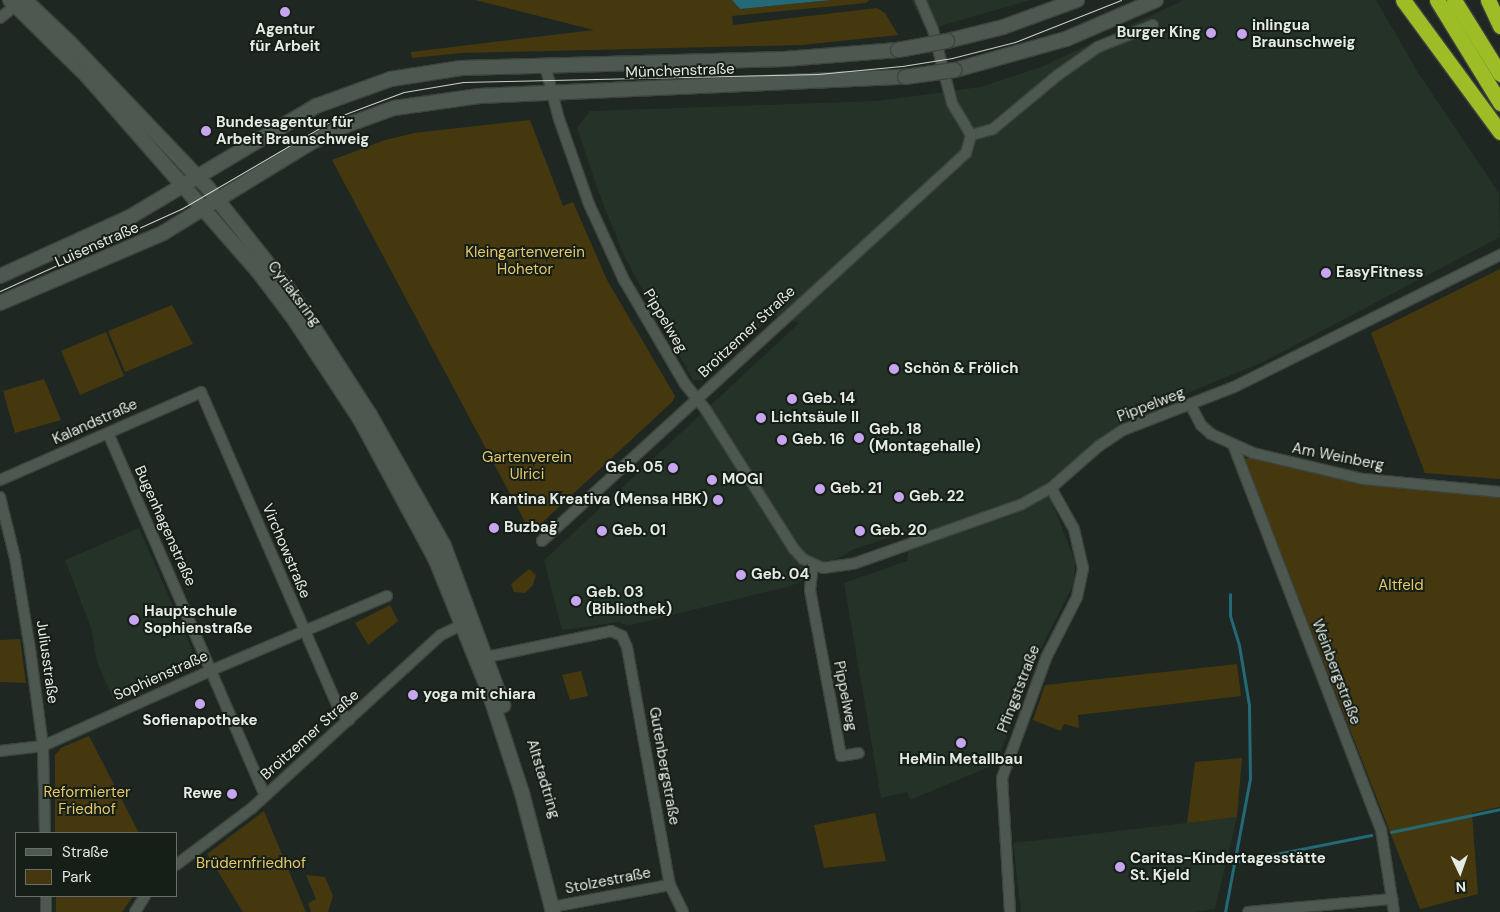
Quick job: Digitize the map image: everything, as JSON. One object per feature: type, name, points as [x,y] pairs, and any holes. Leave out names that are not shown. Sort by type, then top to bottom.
[{"type":"highway","points":[[1403,0],[1500,132]]},
{"type":"highway","points":[[1437,0],[1500,103]]},
{"type":"highway","points":[[1454,0],[1500,74]]},
{"type":"highway","points":[[1488,0],[1500,26]]},
{"type":"main road","name":"Münchenstraße","points":[[198,177],[305,112],[367,86],[431,72],[545,65],[785,58],[898,50],[947,41],[1003,27],[1077,0]]},
{"type":"main road","name":"Münchenstraße","points":[[218,200],[308,144],[366,116],[426,102],[551,92],[905,77],[955,70],[1066,39],[1156,0]]},
{"type":"main road","name":"Cyriaksring","points":[[17,2],[70,42],[198,177],[292,294],[345,374],[439,538],[481,658]]},
{"type":"main road","name":"Cyriaksring","points":[[17,2],[87,76],[182,187],[257,270],[292,316],[360,419],[468,622]]},
{"type":"main road","name":"Luisenstraße","points":[[0,276],[76,244],[198,177]]},
{"type":"main road","name":"Luisenstraße","points":[[0,303],[123,252],[218,200]]},
{"type":"main road","name":"Altstadtring","points":[[481,658],[528,781],[557,909]]},
{"type":"street","points":[[920,0],[932,30],[952,103],[971,140],[993,129],[1098,47],[1153,25]]},
{"type":"street","points":[[0,18],[17,2]]},
{"type":"street","name":"Pippelweg","points":[[545,65],[551,92],[588,204],[616,265],[685,384],[698,398],[794,549],[813,565],[831,568],[853,564],[998,513],[1051,488],[1099,446],[1123,430],[1191,406],[1500,254]]},
{"type":"street","name":"Broitzemer Straße","points":[[542,541],[966,153],[971,140]]},
{"type":"street","name":"Kalandstraße","points":[[0,480],[201,392]]},
{"type":"street","name":"Virchowstraße","points":[[201,392],[339,708],[349,720]]},
{"type":"street","name":"Am Weinberg","points":[[1191,406],[1201,425],[1234,446],[1309,468],[1363,479],[1500,492]]},
{"type":"street","name":"Bugenhagenstraße","points":[[108,433],[265,796]]},
{"type":"street","name":"Weinbergstraße","points":[[1234,446],[1381,829],[1394,912]]},
{"type":"street","name":"Pfingststraße","points":[[1010,912],[1002,778],[1047,656],[1077,597],[1083,568],[1074,529],[1051,488]]},
{"type":"street","name":"Juliusstraße","points":[[0,497],[4,534],[26,615],[44,746],[45,832]]},
{"type":"street","name":"Pippelweg","points":[[813,565],[810,590],[841,756],[859,753]]},
{"type":"street","name":"Sophienstraße","points":[[0,751],[44,746],[212,670],[387,596]]},
{"type":"street","name":"Broitzemer Straße","points":[[178,863],[265,796],[441,635],[468,622]]},
{"type":"street","name":"Gutenbergstraße","points":[[481,658],[610,631],[622,636],[627,647],[670,885],[683,912]]},
{"type":"street","name":"Stolzestraße","points":[[557,909],[670,885]]},
{"type":"street","points":[[46,897],[46,912]]},
{"type":"street","points":[[135,912],[144,897]]},
{"type":"street","points":[[1248,912],[1392,899]]},
{"type":"shaded area","points":[[911,0],[1031,0],[926,30]]},
{"type":"shaded area","points":[[1184,0],[1376,0],[1419,74],[1499,193],[1500,237],[1263,362],[1127,418],[1045,484],[1075,561],[1074,584],[1039,652],[996,764],[910,800],[907,792],[881,798],[844,583],[907,561],[910,531],[852,550],[791,586],[627,626],[619,622],[562,630],[544,560],[799,323],[773,315],[704,380],[693,380],[624,256],[599,193],[577,128],[590,111],[877,101],[980,87],[1041,67]]},
{"type":"shaded area","name":"Hauptschule Sophienstraße","points":[[139,528],[199,666],[115,703],[97,662],[91,628],[65,560]]},
{"type":"shaded area","name":"Caritas-Kindertagesstätte St. Kjeld","points":[[1237,817],[1215,909],[1194,912],[1021,912],[1013,843]]},
{"type":"green space","points":[[475,0],[732,0],[740,9],[832,0],[869,0],[866,3],[732,16],[733,25],[877,8],[885,13],[898,35],[801,45],[461,53],[412,58],[411,52],[594,30]]},
{"type":"green space","name":"Kleingartenverein Hohetor","points":[[530,120],[563,206],[573,202],[607,280],[675,396],[673,401],[531,533],[332,160],[385,140],[414,133]]},
{"type":"green space","points":[[1500,269],[1500,479],[1425,473],[1371,333]]},
{"type":"green space","points":[[172,305],[193,344],[125,372],[108,331]]},
{"type":"green space","points":[[106,332],[124,376],[80,395],[61,351]]},
{"type":"green space","points":[[44,379],[61,420],[15,433],[3,391]]},
{"type":"green space","name":"Altfeld","points":[[1249,456],[1364,484],[1500,495],[1500,807],[1472,813],[1478,894],[1420,909],[1245,460]]},
{"type":"green space","points":[[529,569],[536,575],[533,585],[525,593],[514,592],[511,584]]},
{"type":"green space","points":[[390,605],[398,621],[368,645],[355,623]]},
{"type":"green space","points":[[20,639],[26,683],[0,682],[0,640]]},
{"type":"green space","points":[[1237,664],[1241,696],[1078,715],[1079,728],[1064,724],[1061,731],[1033,720],[1045,685]]},
{"type":"green space","points":[[581,671],[588,696],[570,700],[562,675]]},
{"type":"green space","name":"Reformierter Friedhof","points":[[89,736],[138,832],[55,832],[55,755],[61,748]]},
{"type":"green space","points":[[1242,758],[1237,817],[1187,823],[1195,762]]},
{"type":"green space","name":"Brüdernfriedhof","points":[[264,811],[306,912],[243,912],[207,854]]},
{"type":"green space","points":[[875,813],[886,861],[824,868],[814,825]]},
{"type":"green space","points":[[306,875],[325,877],[333,896],[328,912],[311,912],[308,903],[316,899]]},
{"type":"green space","points":[[56,897],[132,897],[122,912],[56,912]]},
{"type":"water","points":[[732,0],[832,0],[740,9]]},
{"type":"waterway","points":[[1225,912],[1250,779],[1249,705],[1239,645],[1230,615],[1230,594]]},
{"type":"waterway","points":[[1391,832],[1500,809]]},
{"type":"waterway","points":[[1236,862],[1371,835]]},
{"type":"tram line","points":[[0,291],[181,209],[340,116],[404,92],[463,82],[818,74],[902,66],[952,58],[1015,42],[1121,0]]},
{"type":"place","name":"Agentur für Arbeit","points":[[285,12]]},
{"type":"place","name":"Burger King","points":[[1211,33]]},
{"type":"place","name":"inlingua Braunschweig","points":[[1242,34]]},
{"type":"place","name":"Bundesagentur für Arbeit Braunschweig","points":[[206,131]]},
{"type":"place","name":"EasyFitness","points":[[1326,273]]},
{"type":"place","name":"Schön & Frölich","points":[[894,369]]},
{"type":"place","name":"Geb. 14","points":[[792,399]]},
{"type":"place","name":"Lichtsäule II","points":[[761,418]]},
{"type":"place","name":"Geb. 18 (Montagehalle)","points":[[859,438]]},
{"type":"place","name":"Geb. 16","points":[[782,440]]},
{"type":"place","name":"Geb. 05","points":[[673,468]]},
{"type":"place","name":"MOGI","points":[[712,480]]},
{"type":"place","name":"Geb. 21","points":[[820,489]]},
{"type":"place","name":"Geb. 22","points":[[899,497]]},
{"type":"place","name":"Kantina Kreativa (Mensa HBK)","points":[[718,500]]},
{"type":"place","name":"Buzbağ","points":[[494,528]]},
{"type":"place","name":"Geb. 01","points":[[602,531]]},
{"type":"place","name":"Geb. 20","points":[[860,531]]},
{"type":"place","name":"Geb. 04","points":[[741,575]]},
{"type":"place","name":"Geb. 03 (Bibliothek)","points":[[576,601]]},
{"type":"place","name":"Hauptschule Sophienstraße","points":[[134,620]]},
{"type":"place","name":"yoga mit chiara","points":[[413,695]]},
{"type":"place","name":"Sofienapotheke","points":[[200,704]]},
{"type":"place","name":"HeMin Metallbau","points":[[961,743]]},
{"type":"place","name":"Rewe","points":[[232,794]]},
{"type":"place","name":"Caritas-Kindertagesstätte St. Kjeld","points":[[1120,867]]},
{"type":"park label","name":"Gartenverein Ulrici","points":[[527,466]]}]
